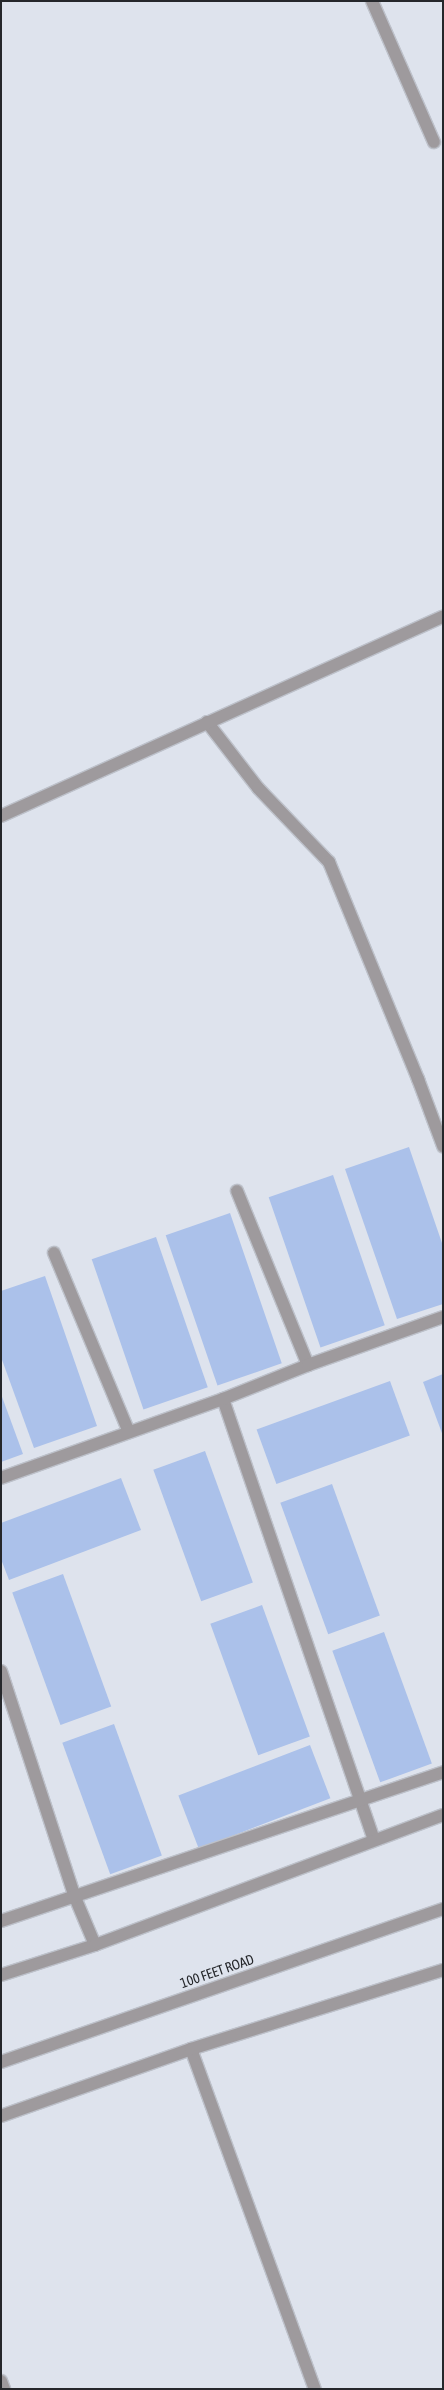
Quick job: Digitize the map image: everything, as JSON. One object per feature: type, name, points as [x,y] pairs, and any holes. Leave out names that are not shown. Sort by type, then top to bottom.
[{"type":"street","points":[[372,1],[434,142]]},
{"type":"street","points":[[1,816],[443,616]]},
{"type":"street","points":[[207,722],[258,788],[329,862],[415,1071],[443,1146]]},
{"type":"street","points":[[237,1191],[308,1365]]},
{"type":"street","points":[[54,1253],[129,1432]]},
{"type":"street","points":[[1,1478],[223,1399],[308,1365],[443,1317]]},
{"type":"street","points":[[223,1399],[374,1840]]},
{"type":"street","points":[[1,1672],[74,1895],[95,1945]]},
{"type":"street","points":[[1,1921],[443,1772]]},
{"type":"street","points":[[1,1975],[95,1945],[443,1815]]},
{"type":"street","name":"100 FEET ROAD","points":[[1,2062],[443,1909]]},
{"type":"street","points":[[1,2116],[191,2049],[443,1970]]},
{"type":"street","points":[[191,2049],[315,2389]]},
{"type":"street","points":[[1,2381],[4,2389]]},
{"type":"building","points":[[409,1147],[443,1246],[443,1304],[397,1319],[345,1169]]},
{"type":"building","points":[[333,1175],[385,1325],[320,1347],[269,1197]]},
{"type":"building","points":[[230,1213],[282,1363],[217,1385],[166,1235]]},
{"type":"building","points":[[156,1237],[208,1387],[143,1409],[92,1259]]},
{"type":"building","points":[[45,1276],[97,1426],[34,1448],[1,1357],[1,1291]]},
{"type":"building","points":[[443,1374],[443,1436],[423,1382]]},
{"type":"building","points":[[390,1381],[410,1436],[276,1484],[257,1430]]},
{"type":"building","points":[[1,1394],[23,1454],[1,1462]]},
{"type":"building","points":[[205,1451],[253,1583],[201,1601],[153,1470]]},
{"type":"building","points":[[121,1478],[141,1530],[9,1580],[1,1559],[1,1523]]},
{"type":"building","points":[[332,1484],[380,1616],[328,1634],[280,1503]]},
{"type":"building","points":[[63,1574],[111,1706],[60,1725],[12,1592]]},
{"type":"building","points":[[262,1605],[310,1737],[258,1755],[210,1624]]},
{"type":"building","points":[[384,1632],[432,1764],[380,1782],[332,1651]]},
{"type":"building","points":[[114,1724],[162,1856],[110,1874],[62,1743]]},
{"type":"building","points":[[310,1745],[330,1798],[199,1849],[178,1796]]}]
